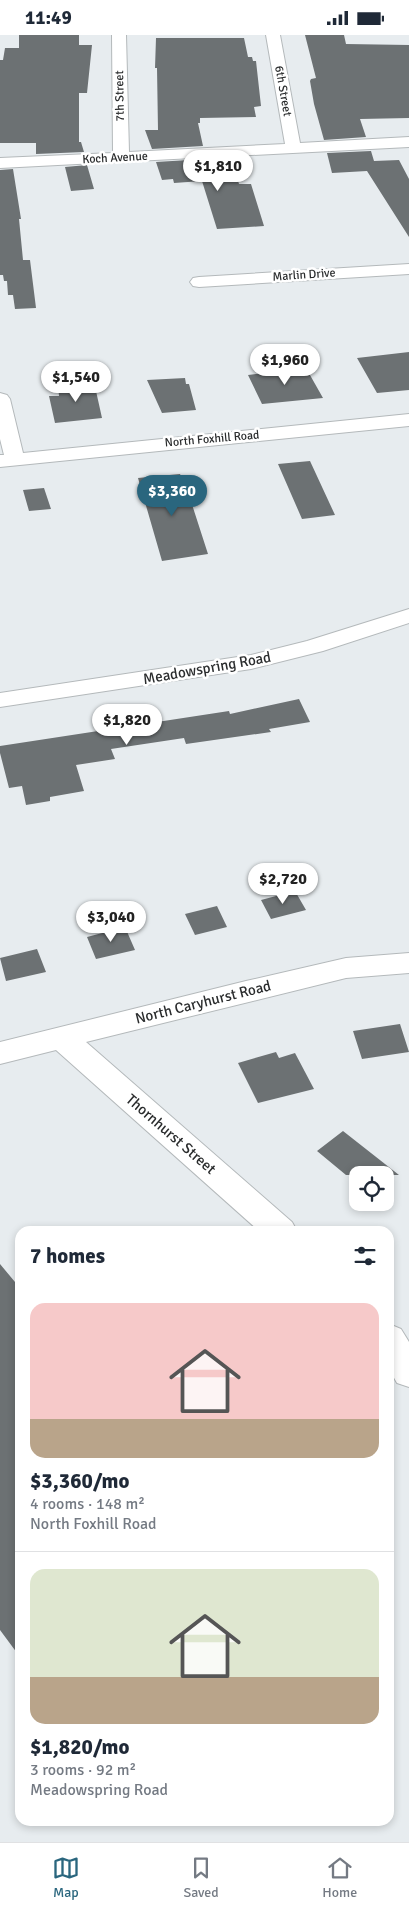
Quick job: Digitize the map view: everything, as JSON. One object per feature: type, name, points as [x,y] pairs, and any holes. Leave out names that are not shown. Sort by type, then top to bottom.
[{"type":"street","name":"7th Street","points":[[119,35],[121,157]]},
{"type":"street","name":"6th Street","points":[[273,35],[293,148]]},
{"type":"street","name":"Koch Avenue","points":[[0,163],[409,142]]},
{"type":"street","name":"Marlin Drive","points":[[199,282],[409,269]]},
{"type":"street","points":[[0,399],[7,460]]},
{"type":"street","name":"North Foxhill Road","points":[[7,460],[409,420]]},
{"type":"street","name":"Meadowspring Road","points":[[0,700],[252,662],[316,646],[409,616]]},
{"type":"street","name":"North Caryhurst Road","points":[[0,1053],[346,968],[409,963]]},
{"type":"street","name":"Thornhurst Street","points":[[61,1037],[275,1226]]},
{"type":"street","points":[[394,1347],[409,1372]]},
{"type":"building","points":[[19,35],[79,35],[79,45],[92,45],[87,93],[79,93],[79,142],[81,142],[84,152],[36,154],[36,143],[0,143],[0,60],[3,60],[5,48],[19,48]]},
{"type":"building","points":[[305,35],[344,35],[346,44],[409,45],[409,118],[360,119],[366,137],[324,140],[314,104],[310,81],[316,78]]},
{"type":"building","points":[[156,38],[244,38],[248,57],[252,57],[253,61],[256,61],[261,106],[254,107],[256,117],[200,118],[200,123],[198,123],[203,146],[152,149],[145,130],[158,130],[157,68],[155,68]]},
{"type":"building","points":[[371,151],[374,161],[399,160],[409,179],[409,237],[367,171],[332,173],[327,153]]},
{"type":"building","points":[[205,159],[207,170],[234,168],[239,184],[251,184],[264,226],[217,229],[202,181],[174,183],[173,179],[162,180],[156,162]]},
{"type":"building","points":[[87,165],[94,189],[71,191],[65,167]]},
{"type":"building","points":[[13,169],[21,219],[19,219],[23,260],[30,260],[36,308],[15,309],[13,295],[8,295],[7,281],[4,281],[3,275],[0,275],[0,170]]},
{"type":"building","points":[[409,352],[409,390],[377,393],[357,358]]},
{"type":"building","points":[[306,368],[323,398],[262,404],[248,375]]},
{"type":"building","points":[[185,378],[186,384],[189,384],[196,410],[162,413],[147,380]]},
{"type":"building","points":[[94,382],[102,418],[55,423],[49,396],[59,396],[58,385]]},
{"type":"building","points":[[310,461],[335,515],[302,519],[278,464]]},
{"type":"building","points":[[180,474],[187,489],[208,554],[162,561],[138,478]]},
{"type":"building","points":[[44,488],[51,509],[29,511],[23,490]]},
{"type":"building","points":[[299,699],[310,722],[269,729],[271,732],[186,744],[184,738],[111,749],[115,759],[76,765],[84,791],[50,797],[50,801],[26,805],[22,786],[9,788],[0,753],[0,746],[229,711],[230,714]]},
{"type":"building","points":[[295,891],[306,910],[271,919],[261,900]]},
{"type":"building","points":[[217,906],[227,927],[195,935],[185,914]]},
{"type":"building","points":[[125,927],[135,950],[96,959],[87,937]]},
{"type":"building","points":[[37,949],[46,972],[6,981],[0,958]]},
{"type":"building","points":[[400,1024],[409,1052],[362,1059],[353,1031]]},
{"type":"building","points":[[276,1052],[279,1058],[295,1053],[314,1089],[258,1103],[238,1063]]},
{"type":"building","points":[[343,1131],[388,1166],[349,1166],[349,1175],[346,1175],[317,1151]]},
{"type":"building","points":[[0,1264],[15,1282],[15,1650],[0,1630]]}]
